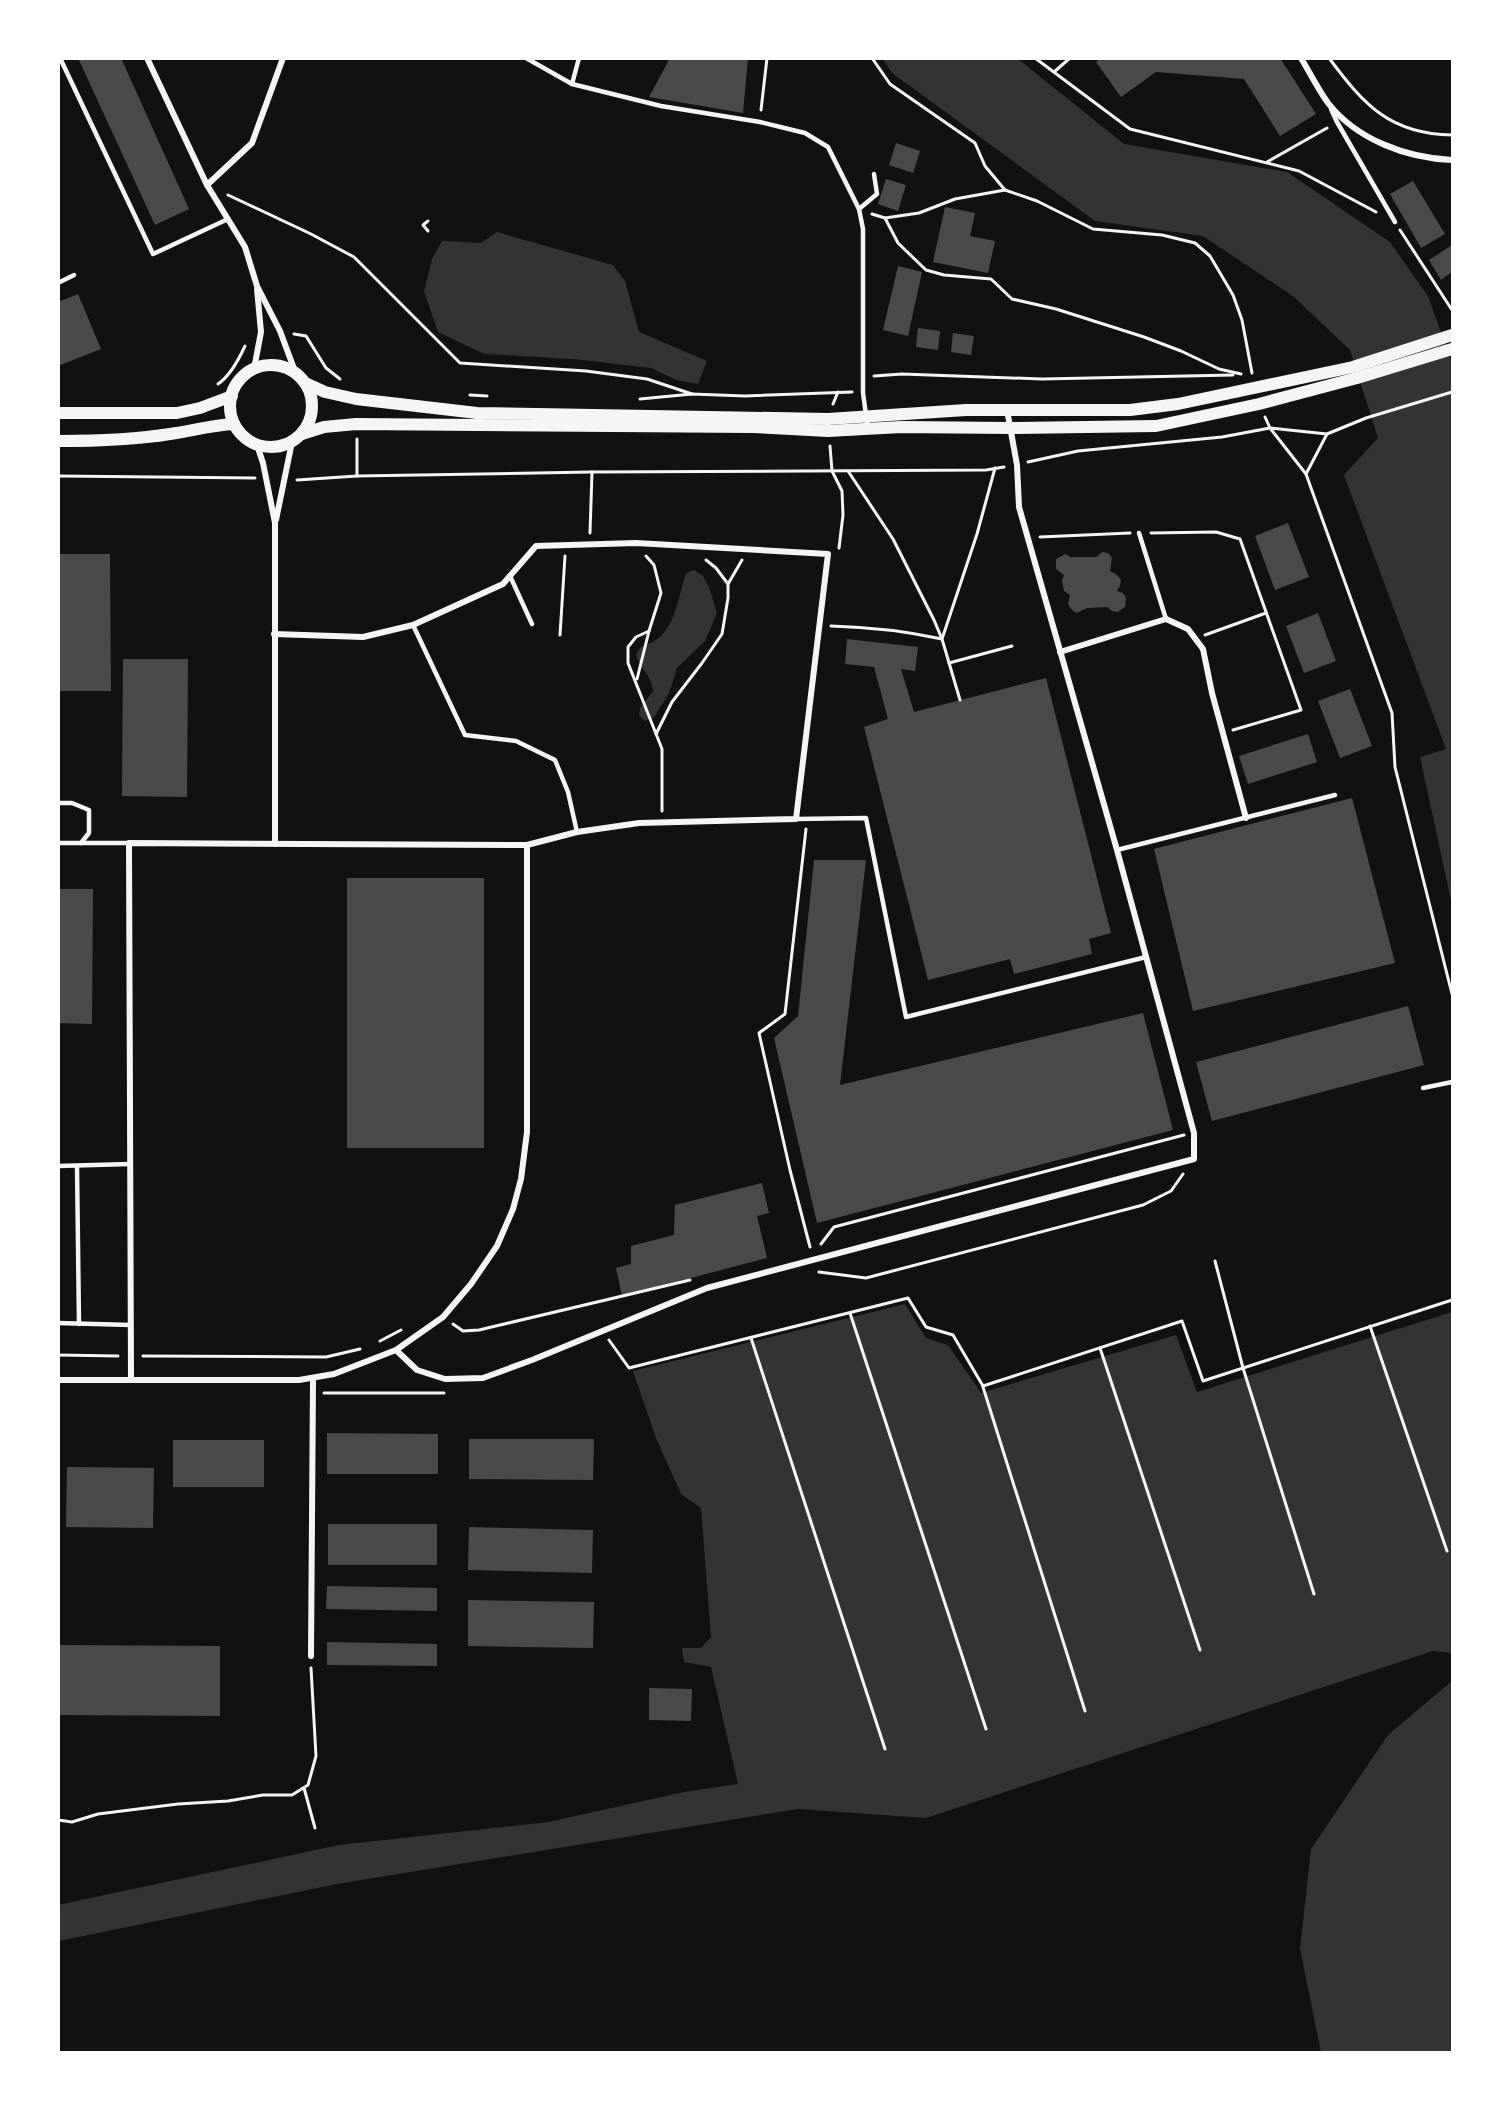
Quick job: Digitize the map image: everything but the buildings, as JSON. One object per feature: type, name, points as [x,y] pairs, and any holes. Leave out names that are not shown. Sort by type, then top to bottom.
[{"type":"main road","points":[[1449,336],[1355,373],[1259,404],[1156,426],[901,427],[867,423],[828,419],[477,413],[356,399],[325,392],[276,365],[254,369],[244,376],[236,385],[232,396],[231,415],[240,433],[258,445],[269,447],[281,446],[324,427],[356,424],[753,427],[828,431],[867,423],[966,410],[1130,410],[1178,404],[1355,373],[1451,349]]},
{"type":"main road","points":[[297,438],[309,422],[312,409],[311,397],[305,383]]},
{"type":"main road","points":[[58,413],[177,413],[200,408],[232,396]]},
{"type":"main road","points":[[58,441],[117,441],[171,434],[213,425],[234,424]]},
{"type":"street","points":[[147,58],[207,185],[245,247],[256,286],[261,332],[254,369]]},
{"type":"street","points":[[207,185],[252,143],[283,58]]},
{"type":"street","points":[[1301,58],[1329,104],[1354,127],[1384,145],[1410,154],[1452,160]]},
{"type":"street","points":[[256,286],[280,331],[296,374]]},
{"type":"street","points":[[396,1350],[417,1370],[445,1379],[483,1378],[707,1288],[1194,1159],[1194,1133],[1117,850],[1019,507],[1017,465],[1007,410]]},
{"type":"street","points":[[275,523],[297,438]]},
{"type":"street","points":[[258,445],[275,523],[275,844]]},
{"type":"street","points":[[131,1379],[129,843],[527,845],[577,832],[639,823],[796,819],[828,554],[636,543],[536,546],[502,585],[413,625],[363,637],[274,634]]},
{"type":"street","points":[[1060,652],[1166,619],[1188,629],[1203,649],[1245,818]]},
{"type":"street","points":[[58,1380],[313,1379],[334,1374],[396,1350],[443,1317],[471,1284],[497,1246],[513,1209],[521,1179],[527,1132],[527,845]]},
{"type":"street","points":[[311,1656],[313,1379]]},
{"type":"lane","points":[[60,58],[153,254],[228,219]]},
{"type":"lane","points":[[526,58],[572,84],[661,106],[760,122],[805,133],[828,147],[859,209],[863,229],[863,393],[867,423]]},
{"type":"lane","points":[[572,84],[579,58]]},
{"type":"lane","points":[[1329,104],[1337,122],[1395,222]]},
{"type":"lane","points":[[859,209],[877,194],[874,174]]},
{"type":"lane","points":[[58,283],[75,275]]},
{"type":"lane","points":[[1138,533],[1166,619]]},
{"type":"lane","points":[[510,576],[532,624]]},
{"type":"lane","points":[[413,625],[465,735],[516,741],[555,760],[568,792],[577,832]]},
{"type":"lane","points":[[1117,850],[1335,795]]},
{"type":"lane","points":[[58,803],[72,803],[89,810],[89,833],[81,843]]},
{"type":"lane","points":[[796,819],[866,818],[906,1017],[1146,957]]},
{"type":"lane","points":[[58,843],[129,843]]},
{"type":"lane","points":[[1423,1088],[1452,1082]]},
{"type":"lane","points":[[58,1166],[130,1164]]},
{"type":"lane","points":[[77,1166],[79,1324]]},
{"type":"lane","points":[[58,1323],[131,1325]]},
{"type":"path","points":[[760,122],[767,58]]},
{"type":"path","points":[[872,58],[891,84],[975,143],[985,166],[1005,189],[1037,201],[1093,229],[1162,235],[1195,243],[1210,256],[1233,296],[1242,320],[1253,377],[1219,369],[1144,337],[1056,309],[1012,299],[991,279],[944,275],[926,270],[898,243],[885,218]]},
{"type":"path","points":[[1035,58],[1130,129],[1299,171],[1395,222],[1452,310]]},
{"type":"path","points":[[1054,72],[1070,58]]},
{"type":"path","points":[[1329,58],[1356,93],[1376,111],[1400,126],[1436,135],[1452,135]]},
{"type":"path","points":[[1266,163],[1337,122]]},
{"type":"path","points":[[207,185],[354,257],[460,363],[586,371],[647,379],[692,394]]},
{"type":"path","points":[[859,209],[885,218],[919,213],[955,199],[1005,189]]},
{"type":"path","points":[[428,221],[423,225],[428,231]]},
{"type":"path","points":[[214,387],[224,380],[241,355],[248,337]]},
{"type":"path","points":[[863,377],[902,374],[1042,379],[1242,376]]},
{"type":"path","points":[[285,480],[357,476],[591,472],[995,468],[1078,451],[1222,436],[1270,428],[1327,434],[1366,418],[1452,392]]},
{"type":"path","points":[[636,399],[692,394],[745,396],[863,393]]},
{"type":"path","points":[[460,394],[495,397]]},
{"type":"path","points":[[1270,428],[1306,474],[1392,713],[1395,767],[1452,994]]},
{"type":"path","points":[[1306,474],[1327,434]]},
{"type":"path","points":[[942,639],[977,534],[995,468]]},
{"type":"path","points":[[848,471],[893,539],[942,639],[960,700]]},
{"type":"path","points":[[590,543],[591,472]]},
{"type":"path","points":[[58,476],[267,479]]},
{"type":"path","points":[[1223,734],[1301,710],[1240,539]]},
{"type":"path","points":[[636,543],[654,565],[661,592],[648,631],[636,681]]},
{"type":"path","points":[[561,635],[566,545]]},
{"type":"path","points":[[688,546],[716,568],[728,584]]},
{"type":"path","points":[[656,734],[672,702],[722,634],[728,584],[748,550]]},
{"type":"path","points":[[1195,639],[1266,613]]},
{"type":"path","points":[[831,626],[906,631],[942,639]]},
{"type":"path","points":[[648,631],[636,637],[628,647],[628,663],[662,748],[662,822]]},
{"type":"path","points":[[950,663],[1012,646]]},
{"type":"path","points":[[807,819],[785,1014],[759,1033],[810,1247]]},
{"type":"path","points":[[800,1250],[822,1244],[834,1227],[1194,1133]]},
{"type":"path","points":[[1215,1261],[1243,1368],[1314,1594]]},
{"type":"path","points":[[443,1317],[463,1331],[479,1330],[691,1280]]},
{"type":"path","points":[[602,1330],[629,1368],[908,1298],[926,1327],[953,1335],[983,1386],[1085,1711]]},
{"type":"path","points":[[983,1386],[1182,1321],[1203,1381],[1452,1300]]},
{"type":"path","points":[[850,1312],[986,1729]]},
{"type":"path","points":[[1370,1326],[1447,1551]]},
{"type":"path","points":[[372,1346],[404,1328]]},
{"type":"path","points":[[751,1338],[885,1749]]},
{"type":"path","points":[[1100,1348],[1200,1650]]},
{"type":"path","points":[[58,1355],[326,1357],[361,1349]]},
{"type":"path","points":[[58,1820],[72,1822],[98,1814],[178,1803],[228,1801],[263,1794],[292,1794],[304,1788],[308,1785],[316,1756],[311,1656]]},
{"type":"path","points":[[304,1788],[315,1828]]},
{"type":"shaded area","points":[[883,59],[1018,59],[1124,144],[1287,172],[1390,242],[1428,296],[1452,363],[1452,905],[1420,757],[1446,749],[1344,475],[1378,438],[1350,350],[1293,296],[1203,236],[1095,221],[892,73]]},
{"type":"shaded area","points":[[497,232],[613,265],[625,281],[639,332],[707,361],[698,384],[676,380],[651,368],[573,359],[484,354],[438,332],[424,291],[432,259],[442,241],[481,243]]},
{"type":"shaded area","points":[[694,570],[703,576],[709,587],[717,613],[705,641],[677,668],[669,693],[654,717],[645,721],[639,716],[640,708],[653,691],[650,680],[636,654],[641,647],[653,642],[668,627],[677,607],[686,573]]},
{"type":"shaded area","points":[[905,1304],[926,1338],[948,1345],[981,1393],[1176,1335],[1197,1392],[1452,1312],[1452,1653],[1433,1651],[926,1818],[798,1809],[337,1884],[59,1941],[58,1905],[339,1845],[548,1822],[684,1792],[738,1784],[711,1667],[684,1662],[682,1648],[701,1648],[711,1637],[701,1508],[681,1494],[656,1438],[633,1371]]},
{"type":"shaded area","points":[[1452,1681],[1452,2052],[1321,2052],[1300,1949],[1311,1849],[1388,1735]]}]
